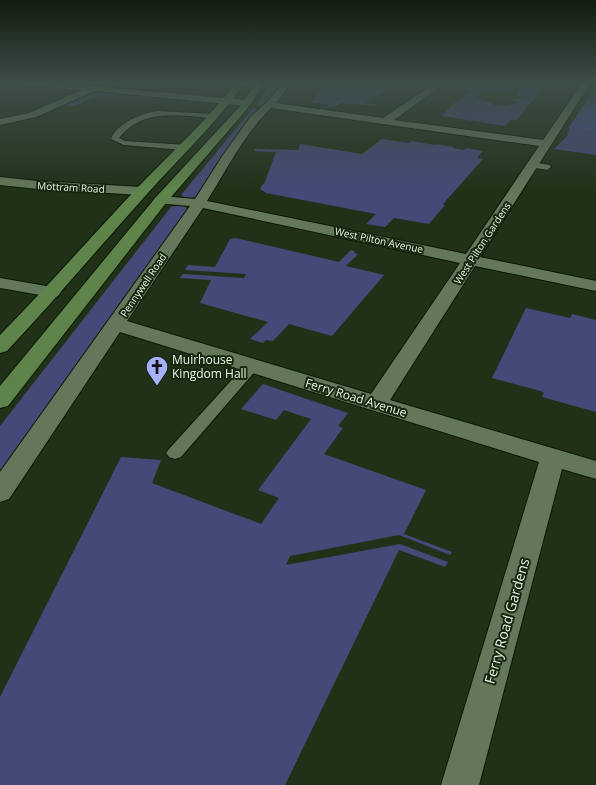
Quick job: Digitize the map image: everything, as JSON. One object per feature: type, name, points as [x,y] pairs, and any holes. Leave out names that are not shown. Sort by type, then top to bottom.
[{"type":"street","points":[[0,122],[15,119]]},
{"type":"street","points":[[0,347],[52,292],[138,195],[211,119]]},
{"type":"street","points":[[0,401],[161,200],[233,119]]},
{"type":"street","name":"Pennywell Road","points":[[0,492],[199,203],[255,119]]},
{"type":"street","points":[[361,119],[546,144]]},
{"type":"street","points":[[384,122],[389,119]]},
{"type":"street","name":"West Pilton Gardens","points":[[376,404],[472,259],[540,166],[546,144],[563,119]]},
{"type":"street","name":"Mottram Road","points":[[0,181],[138,195]]},
{"type":"street","points":[[138,195],[161,200]]},
{"type":"street","name":"West Pilton Avenue","points":[[161,200],[199,203],[596,286]]},
{"type":"street","points":[[0,283],[52,292]]},
{"type":"street","name":"Ferry Road Avenue","points":[[116,324],[596,470]]},
{"type":"street","name":"Ferry Road Gardens","points":[[460,785],[554,457]]},
{"type":"lane","points":[[138,119],[116,136],[115,139],[124,143],[184,147]]},
{"type":"lane","points":[[175,453],[252,366]]},
{"type":"shaded area","points":[[244,119],[251,119],[229,145],[196,197],[186,198],[181,195]]},
{"type":"shaded area","points":[[459,119],[517,119],[511,120],[505,126]]},
{"type":"shaded area","points":[[575,119],[596,119],[596,155],[554,149],[567,136],[569,128]]},
{"type":"shaded area","points":[[575,119],[596,119],[596,133],[570,126]]},
{"type":"shaded area","points":[[382,139],[409,143],[411,141],[454,147],[453,148],[464,150],[466,148],[483,151],[477,158],[483,159],[443,204],[445,205],[429,224],[394,218],[385,227],[366,224],[376,214],[266,193],[260,189],[264,184],[276,152],[254,151],[255,149],[298,150],[300,144],[362,154]]},
{"type":"shaded area","points":[[184,206],[188,210],[0,472],[0,426],[171,207]]},
{"type":"shaded area","points":[[236,238],[339,262],[351,250],[355,251],[354,253],[358,254],[346,266],[384,275],[332,336],[289,324],[273,341],[266,340],[263,343],[250,339],[268,322],[200,303],[211,280],[180,278],[183,274],[244,278],[246,274],[185,270],[188,265],[215,267],[230,239]]},
{"type":"shaded area","points":[[526,308],[570,318],[572,314],[596,320],[596,412],[542,397],[544,392],[492,378]]},
{"type":"shaded area","points":[[263,384],[348,413],[338,426],[343,428],[324,454],[426,490],[404,534],[452,552],[450,555],[399,535],[290,556],[286,565],[400,544],[448,562],[445,567],[399,550],[285,785],[0,785],[0,697],[121,457],[161,460],[152,483],[261,524],[279,498],[258,490],[311,419],[284,410],[276,420],[241,409]]},
{"type":"place","name":"Muirhouse Kingdom Hall","points":[[157,386]]}]
